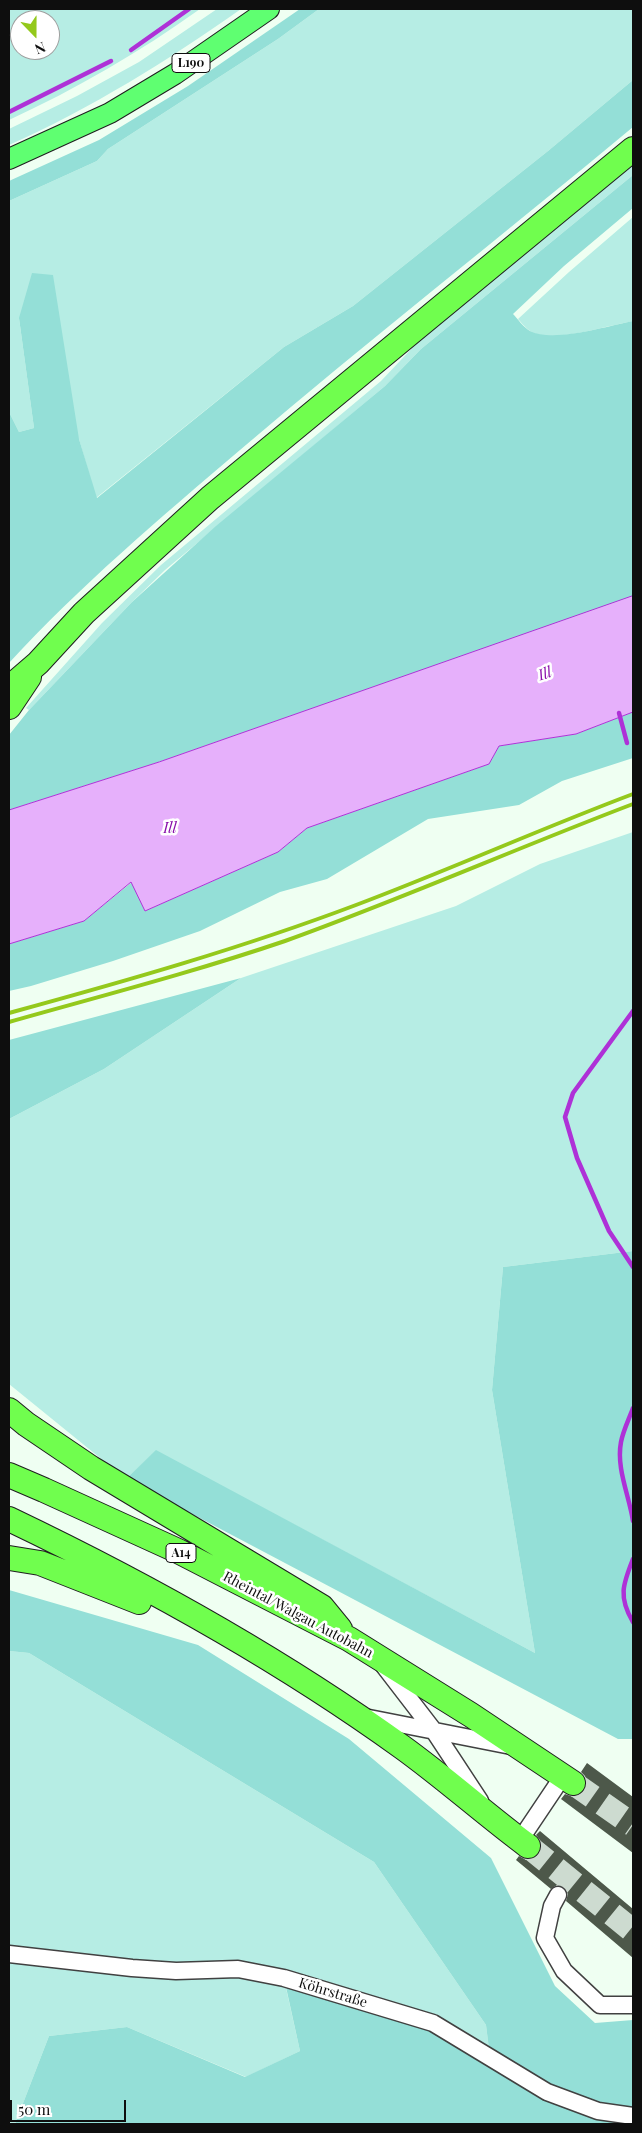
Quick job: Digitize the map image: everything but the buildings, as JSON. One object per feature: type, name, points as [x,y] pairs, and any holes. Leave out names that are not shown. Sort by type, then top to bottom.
[{"type":"highway","points":[[9,688],[38,663],[84,613],[210,498],[633,149]]},
{"type":"highway","points":[[9,707],[38,663]]},
{"type":"highway","points":[[9,1410],[26,1424],[91,1468],[322,1607],[349,1640]]},
{"type":"highway","name":"Rheintal/Walgau Autobahn","points":[[9,1476],[178,1551],[349,1640],[568,1779]]},
{"type":"highway","points":[[9,1519],[59,1543],[208,1623],[320,1692],[402,1748],[524,1843]]},
{"type":"highway","points":[[9,1558],[40,1563],[125,1594],[155,1610],[208,1623]]},
{"type":"main road","name":"L190","points":[[9,159],[110,113],[175,74],[269,9]]},
{"type":"street","points":[[377,1657],[434,1731],[489,1815]]},
{"type":"street","points":[[354,1715],[521,1748]]},
{"type":"street","points":[[524,1843],[568,1779]]},
{"type":"street","points":[[558,1895],[552,1906],[545,1938],[564,1971],[600,2005],[633,2005]]},
{"type":"street","name":"Köhrstraße","points":[[9,1954],[132,1968],[176,1970],[238,1969],[284,1978],[433,2023],[547,2092],[598,2111],[633,2116]]},
{"type":"shaded area","points":[[9,9],[200,9],[107,69],[59,96],[9,120]]},
{"type":"shaded area","points":[[217,9],[241,9],[128,83],[40,131],[9,145],[9,129],[77,96],[139,62]]},
{"type":"shaded area","points":[[300,9],[319,9],[278,39],[108,149],[97,161],[9,201],[9,181],[99,140],[188,86]]},
{"type":"shaded area","points":[[319,9],[633,9],[633,80],[548,151],[353,306],[284,347],[96,498],[79,439],[19,318],[34,428],[19,432],[9,412],[9,201],[97,161],[108,149],[278,39]]},
{"type":"shaded area","points":[[633,80],[633,127],[338,368],[180,501],[92,580],[9,663],[9,412],[19,432],[34,428],[19,318],[32,273],[53,275],[79,439],[97,498],[284,347],[353,306],[548,151]]},
{"type":"shaded area","points":[[633,165],[633,175],[421,349],[385,386],[165,570],[29,710],[26,708],[102,623],[161,565],[381,381],[417,343]]},
{"type":"shaded area","points":[[633,175],[633,208],[564,266],[513,314],[530,331],[552,335],[580,332],[633,321],[633,596],[159,762],[9,810],[9,735],[29,710],[132,602],[216,526],[385,386],[421,349]]},
{"type":"shaded area","points":[[633,217],[633,321],[551,336],[533,333],[525,327],[518,319]]},
{"type":"shaded area","points":[[633,712],[633,758],[562,781],[519,805],[428,819],[327,879],[280,892],[200,931],[113,961],[9,991],[9,944],[84,921],[132,882],[145,911],[278,852],[307,828],[489,764],[499,746],[576,734]]},
{"type":"shaded area","points":[[633,832],[633,1251],[503,1267],[492,1390],[535,1653],[156,1451],[126,1479],[9,1384],[9,1119],[104,1069],[241,978],[456,906],[540,864]]},
{"type":"shaded area","points":[[241,978],[104,1069],[9,1119],[9,1040]]},
{"type":"shaded area","points":[[633,1251],[633,1739],[618,1739],[126,1479],[156,1450],[535,1653],[492,1390],[503,1267]]},
{"type":"shaded area","points":[[9,1590],[198,1645],[349,1739],[491,1858],[555,1986],[595,2023],[633,2020],[633,2124],[15,2124],[49,2036],[127,2027],[245,2077],[300,2051],[284,1978],[433,2023],[490,2057],[486,2025],[374,1862],[29,1653],[9,1651]]},
{"type":"shaded area","points":[[9,1651],[29,1653],[374,1862],[486,2025],[490,2057],[284,1979],[300,2051],[246,2077],[127,2027],[49,2036],[15,2124],[9,2124]]},
{"type":"water","name":"Ill","points":[[633,596],[633,712],[576,734],[499,746],[489,764],[307,828],[278,852],[145,911],[131,882],[84,921],[9,944],[9,810],[159,762]]},
{"type":"waterway","points":[[131,50],[189,9]]},
{"type":"waterway","points":[[9,112],[111,61]]},
{"type":"waterway","points":[[619,713],[627,743]]},
{"type":"waterway","points":[[633,1011],[573,1093],[565,1117],[577,1158],[609,1231],[633,1267]]},
{"type":"waterway","points":[[633,1408],[623,1434],[620,1452],[620,1462],[633,1521]]},
{"type":"waterway","points":[[633,1559],[625,1583],[624,1598],[628,1613],[633,1622]]},
{"type":"tunnel","points":[[573,1783],[633,1825]]},
{"type":"tunnel","points":[[528,1846],[633,1931]]},
{"type":"railway","points":[[9,1013],[184,963],[313,921],[391,892],[633,794]]},
{"type":"railway","points":[[9,1022],[182,973],[285,941],[633,804]]}]
